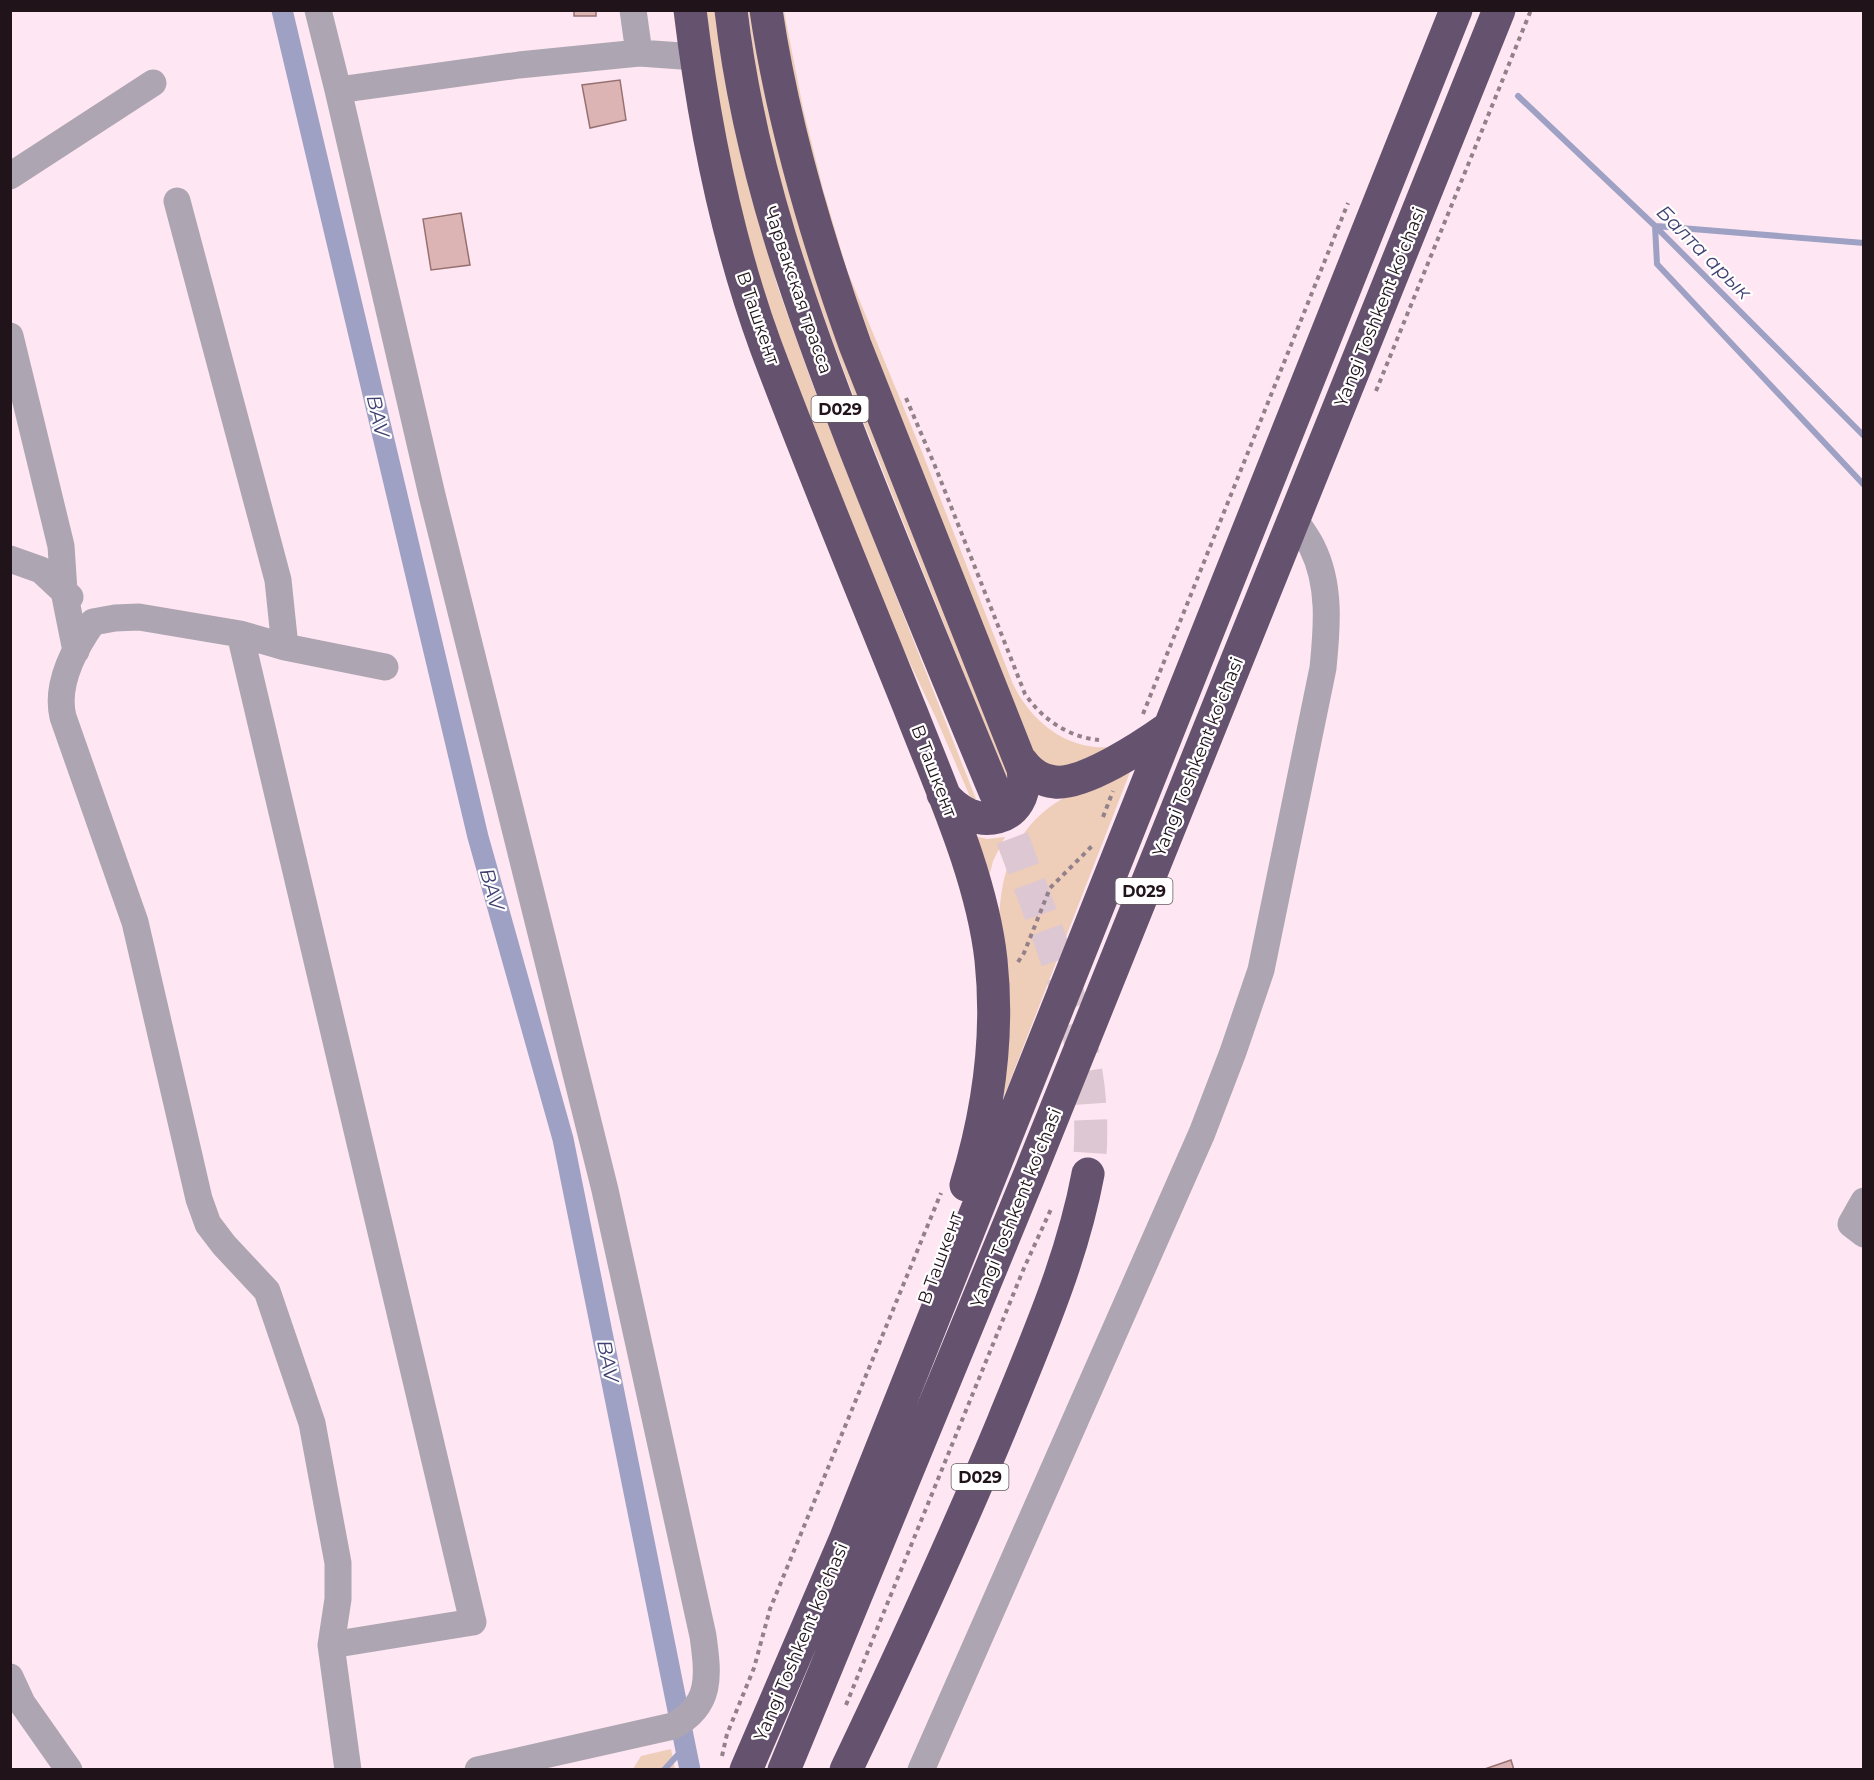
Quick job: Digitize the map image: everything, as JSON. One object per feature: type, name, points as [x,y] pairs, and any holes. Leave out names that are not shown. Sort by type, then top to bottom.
[{"type":"highway","name":"В Ташкент","points":[[690,10],[703,106],[722,201],[753,306],[782,389],[944,794],[978,898],[992,971],[994,1039],[984,1113],[976,1150],[953,1224],[906,1348],[844,1540]]},
{"type":"highway","name":"Чарвакская трасса","points":[[731,10],[751,133],[766,196],[790,274],[827,378],[863,469],[995,792]]},
{"type":"highway","points":[[766,10],[780,89],[795,152],[831,277],[855,345],[1021,761],[1025,778],[1021,794],[1012,808],[998,818],[983,820],[968,816],[955,807],[944,794]]},
{"type":"highway","name":"Yangi Toshkent ko‘chasi","points":[[733,1767],[844,1540],[1153,726],[1456,10]]},
{"type":"highway","name":"Yangi Toshkent ko‘chasi","points":[[784,1770],[1016,1208],[1499,10]]},
{"type":"highway","points":[[1021,761],[1037,776],[1050,781],[1064,782],[1153,726]]},
{"type":"highway","name":"D029","points":[[846,1770],[928,1598],[1035,1345],[1068,1256],[1089,1174]]},
{"type":"street","points":[[318,10],[432,495],[607,1201],[703,1636],[707,1675],[706,1687],[697,1705],[682,1721],[663,1729],[478,1770]]},
{"type":"street","points":[[633,10],[639,53]]},
{"type":"street","points":[[338,90],[519,65],[639,53],[696,57]]},
{"type":"street","points":[[10,176],[153,83]]},
{"type":"street","points":[[177,201],[278,580],[285,647]]},
{"type":"street","points":[[10,336],[61,546],[64,591],[76,651]]},
{"type":"street","points":[[921,1770],[1202,1134],[1261,970],[1323,668],[1326,635],[1326,603],[1321,572],[1312,547],[1294,519]]},
{"type":"street","points":[[10,559],[41,570],[93,622]]},
{"type":"street","points":[[348,1770],[331,1645],[338,1599],[338,1563],[312,1423],[267,1291],[224,1245],[208,1224],[199,1198],[135,922],[60,706],[64,682],[76,651],[93,622],[115,618],[139,617],[240,634],[285,647],[385,667]]},
{"type":"street","points":[[240,634],[473,1622],[331,1645]]},
{"type":"street","points":[[1863,1201],[1851,1224],[1863,1234]]},
{"type":"street","points":[[10,1677],[22,1703],[69,1770]]},
{"type":"path","points":[[1153,726],[1348,203]]},
{"type":"path","points":[[904,393],[1025,694],[1039,712],[1066,731],[1117,749],[1101,823]]},
{"type":"path","points":[[992,971],[1017,962],[1024,953],[1050,888],[1093,845],[1097,834]]},
{"type":"path","points":[[733,1767],[727,1734],[754,1668],[770,1610],[944,1185]]},
{"type":"shaded area","points":[[703,11],[719,11],[756,209],[778,288],[812,383],[976,799],[971,799],[936,718],[886,613],[773,326],[737,205]]},
{"type":"shaded area","points":[[748,11],[753,11],[1014,783],[1009,788],[873,446],[813,286],[766,123],[755,67]]},
{"type":"shaded area","points":[[779,11],[784,11],[803,108],[823,189],[847,270],[924,457],[1013,684],[1030,710],[1053,731],[1080,744],[1112,747],[1065,772],[1040,768],[872,353],[818,190]]},
{"type":"shaded area","points":[[1132,767],[1001,1104],[999,920],[1005,875],[1012,854],[1023,834],[1039,816],[1060,800]]},
{"type":"shaded area","points":[[970,835],[987,839],[1005,837],[993,861],[989,877]]},
{"type":"shaded area","points":[[671,1749],[675,1769],[633,1769],[641,1756]]},
{"type":"building","points":[[574,10],[596,10],[596,16],[574,16]]},
{"type":"building","points":[[620,80],[626,120],[590,128],[582,85]]},
{"type":"building","points":[[461,213],[470,265],[431,270],[423,219]]},
{"type":"building","points":[[1511,1760],[1514,1770],[1482,1770]]},
{"type":"waterway","name":"BAV","points":[[282,10],[478,837],[563,1139],[690,1770]]},
{"type":"waterway","name":"Балта арык","points":[[1518,96],[1655,226],[1864,436]]},
{"type":"waterway","points":[[1655,226],[1657,264],[1864,485]]},
{"type":"waterway","points":[[1656,226],[1864,243]]},
{"type":"waterway","points":[[664,1770],[684,1748]]},
{"type":"tunnel","points":[[995,792],[1072,1008],[1080,1041],[1090,1107],[1091,1140],[1088,1174]]}]
